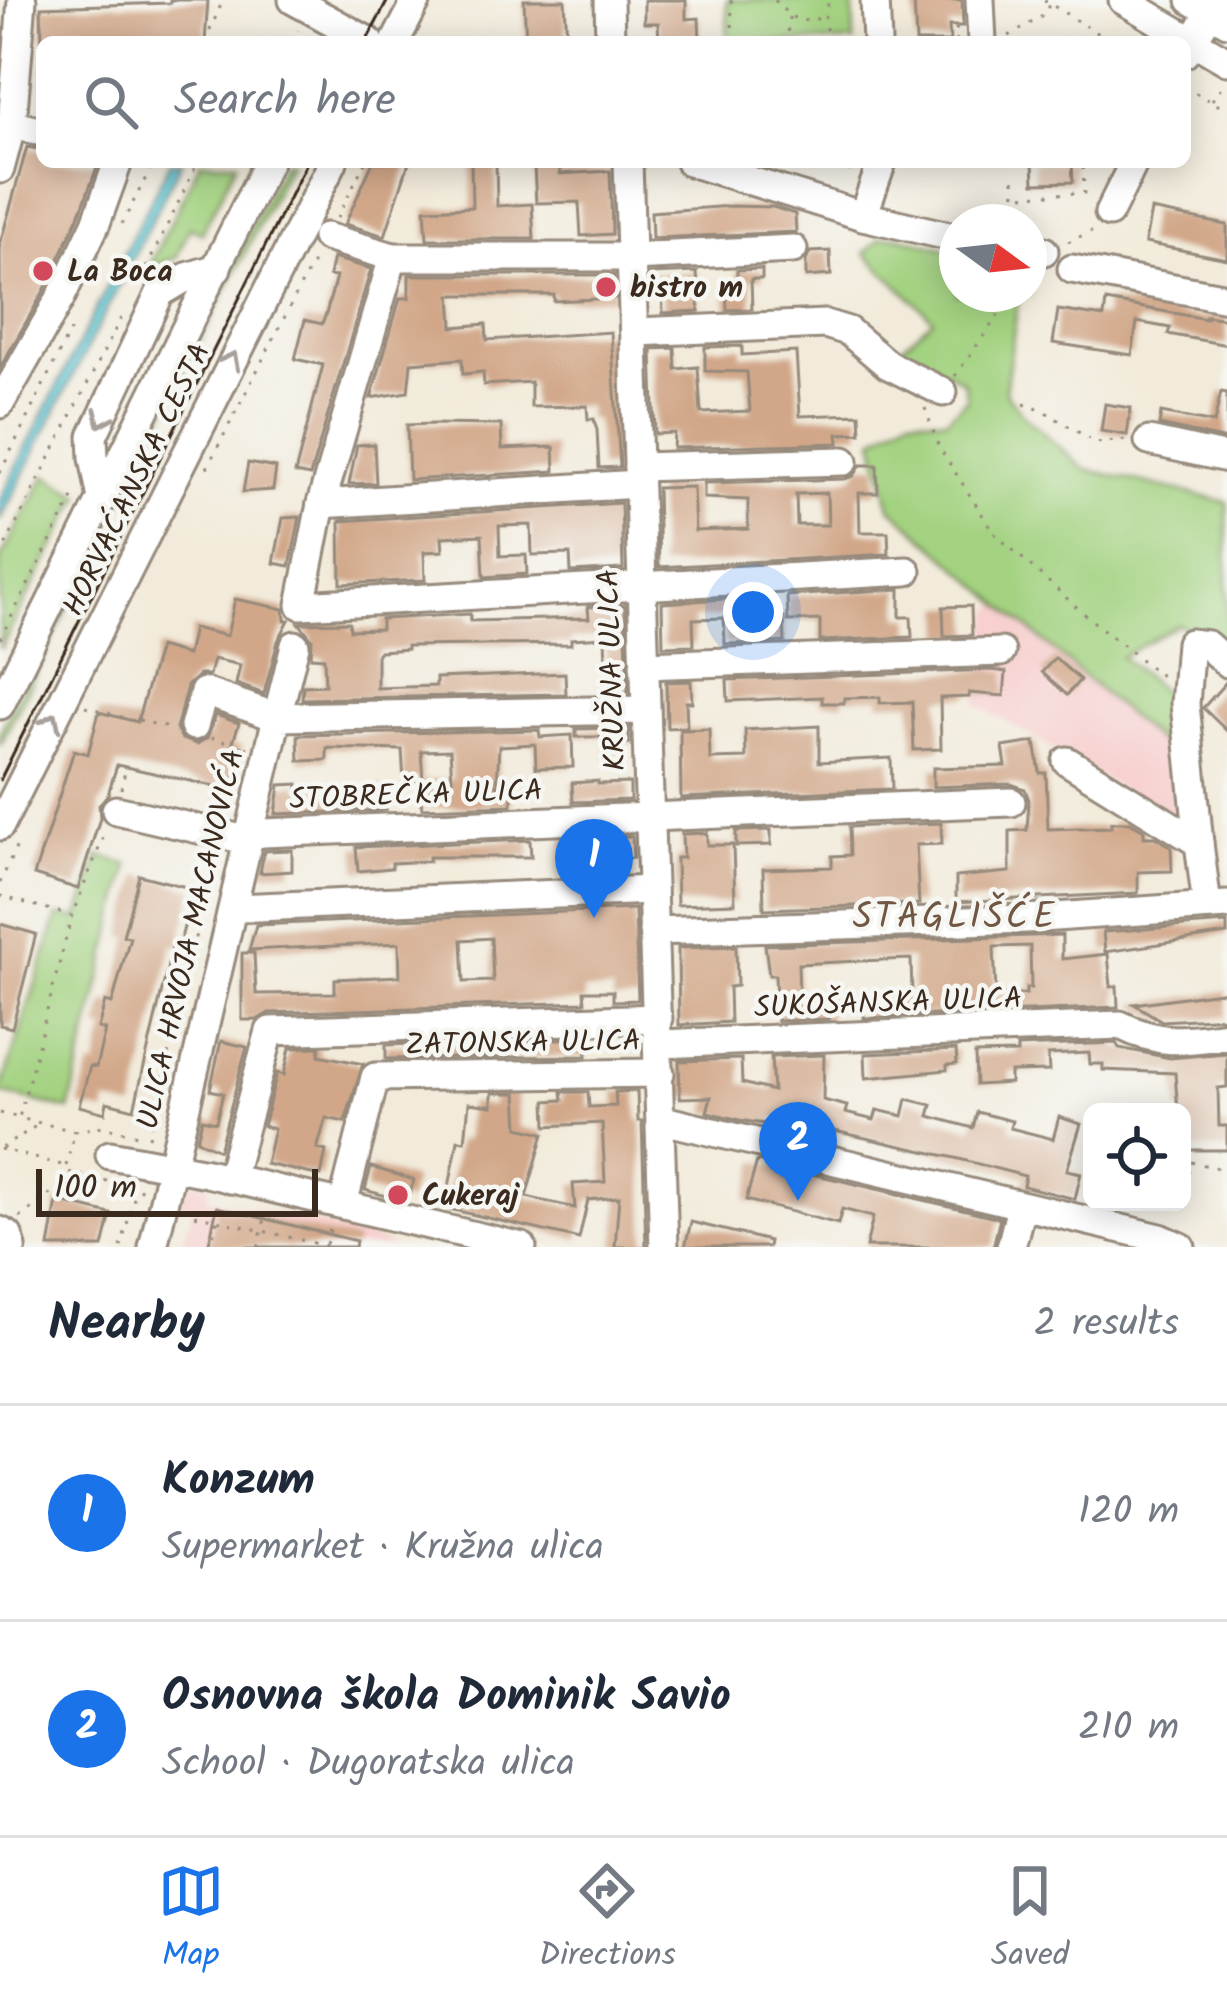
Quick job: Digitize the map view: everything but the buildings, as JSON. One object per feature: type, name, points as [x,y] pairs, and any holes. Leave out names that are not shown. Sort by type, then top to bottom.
[{"type":"street","points":[[0,169],[12,124],[22,0]]},
{"type":"street","points":[[293,0],[335,21]]},
{"type":"street","points":[[398,36],[417,0]]},
{"type":"street","points":[[609,0],[610,36]]},
{"type":"street","points":[[874,0],[877,36]]},
{"type":"street","points":[[980,0],[995,36]]},
{"type":"street","points":[[1124,0],[1174,36]]},
{"type":"street","points":[[1191,44],[1212,9]]},
{"type":"street","points":[[1191,48],[1227,61]]},
{"type":"street","points":[[12,124],[36,130]]},
{"type":"street","points":[[0,404],[61,297],[116,168]]},
{"type":"street","name":"HORVAĆANSKA CESTA","points":[[0,705],[91,493],[217,268],[265,168]]},
{"type":"street","name":"HORVAĆANSKA CESTA","points":[[0,826],[330,168]]},
{"type":"street","name":"KRUŽNA ULICA","points":[[628,168],[664,1247]]},
{"type":"street","points":[[709,168],[863,216],[939,234]]},
{"type":"street","points":[[863,216],[881,168]]},
{"type":"street","points":[[1109,213],[1131,168]]},
{"type":"street","points":[[326,237],[393,257],[632,257],[793,249]]},
{"type":"street","points":[[393,257],[321,504],[301,605],[907,571]]},
{"type":"street","points":[[91,493],[93,436],[160,293],[187,277],[217,268]]},
{"type":"street","points":[[1072,268],[1227,298]]},
{"type":"street","points":[[636,332],[825,324],[848,331],[888,365],[943,392]]},
{"type":"street","points":[[1150,441],[1227,458]]},
{"type":"street","points":[[321,504],[844,461]]},
{"type":"street","points":[[653,931],[1026,919],[1217,905],[1199,843],[1186,694],[1190,643],[1217,654]]},
{"type":"street","name":"ULICA HRVOJA MACANOVIĆA","points":[[153,1247],[163,1156],[233,908],[295,645]]},
{"type":"street","points":[[644,665],[1001,652]]},
{"type":"street","points":[[194,726],[204,692],[277,717],[646,710]]},
{"type":"street","points":[[1067,761],[1199,843]]},
{"type":"street","name":"STOBREČKA ULICA","points":[[116,809],[237,838],[1011,802]]},
{"type":"street","points":[[233,908],[652,890]]},
{"type":"street","name":"SUKOŠANSKA ULICA","points":[[230,1179],[270,1031],[1120,1025],[1149,1040],[1227,1035]]},
{"type":"street","name":"ZATONSKA ULICA","points":[[336,1217],[375,1077],[660,1073]]},
{"type":"street","points":[[663,1120],[1160,1238],[1181,1247]]},
{"type":"street","points":[[110,1156],[163,1156],[336,1217],[522,1247]]},
{"type":"street","points":[[1011,1247],[1021,1207]]},
{"type":"path","points":[[208,36],[223,0]]},
{"type":"path","points":[[731,0],[733,36]]},
{"type":"path","points":[[775,0],[788,16],[808,22],[825,16]]},
{"type":"path","points":[[827,36],[829,0]]},
{"type":"path","points":[[1002,36],[1041,17],[1047,2],[1101,36]]},
{"type":"path","points":[[784,36],[788,16]]},
{"type":"path","points":[[1211,102],[1227,79]]},
{"type":"path","points":[[1191,90],[1227,110]]},
{"type":"path","points":[[137,286],[194,168]]},
{"type":"path","points":[[350,194],[362,168]]},
{"type":"path","points":[[849,172],[850,168]]},
{"type":"path","points":[[1014,178],[1015,194],[1084,193],[1083,168]]},
{"type":"path","points":[[1047,247],[1091,232],[1109,213]]},
{"type":"path","points":[[0,556],[127,307]]},
{"type":"path","points":[[943,392],[999,312]]},
{"type":"path","points":[[914,378],[939,447],[994,533],[1090,619],[1186,694]]},
{"type":"path","points":[[1024,404],[1096,442],[1150,441]]},
{"type":"path","points":[[0,639],[91,493]]},
{"type":"path","points":[[81,705],[138,722]]},
{"type":"path","points":[[19,1118],[72,915],[116,809]]},
{"type":"path","points":[[149,1138],[214,856]]},
{"type":"path","points":[[0,896],[72,915]]},
{"type":"path","points":[[0,1113],[75,1132],[104,1126],[149,1138],[163,1156]]},
{"type":"path","points":[[41,1123],[0,1149],[128,1186],[135,1194]]},
{"type":"path","points":[[5,1237],[60,1186],[75,1132]]},
{"type":"path","points":[[1191,1162],[1227,1171]]},
{"type":"path","points":[[121,1247],[135,1194],[143,1187]]},
{"type":"path","points":[[258,1247],[266,1214]]},
{"type":"path","points":[[195,1215],[327,1246],[336,1217]]},
{"type":"path","points":[[211,1247],[217,1220]]},
{"type":"shaded area","points":[[1000,602],[1187,767],[1192,830],[976,704],[991,613]]},
{"type":"shaded area","points":[[197,1180],[210,1183],[208,1198],[364,1234],[394,1247],[182,1247],[192,1208],[177,1204],[186,1185]]},
{"type":"green space","points":[[727,0],[853,0],[854,36],[728,36]]},
{"type":"green space","points":[[197,168],[234,168],[202,233],[190,227],[176,258],[149,267]]},
{"type":"green space","points":[[280,168],[287,168],[0,745],[0,732]]},
{"type":"green space","points":[[897,236],[939,247],[939,312],[1016,312],[1005,392],[1024,416],[1084,469],[1227,502],[1227,657],[1179,624],[1121,657],[1178,704],[1187,767],[891,508],[874,439],[910,416],[946,419],[967,399],[964,382],[946,371],[917,373],[888,359],[933,319],[865,253],[881,238]]},
{"type":"green space","points":[[46,475],[81,495],[0,649],[0,560]]},
{"type":"green space","points":[[99,856],[129,865],[69,1110],[0,1093],[58,916],[78,919]]},
{"type":"water","points":[[167,168],[178,168],[0,521],[0,500]]},
{"type":"tram line","points":[[369,36],[388,0]]},
{"type":"tram line","points":[[0,780],[304,168]]},
{"type":"place","name":"La Boca","points":[[43,271]]},
{"type":"place","name":"bistro m","points":[[606,287]]},
{"type":"place","name":"Konzum","points":[[594,918]]},
{"type":"place","name":"Cukeraj","points":[[398,1195]]},
{"type":"place","name":"Osnovna škola Dominik Savio","points":[[798,1201]]},
{"type":"district","name":"STAGLIŠĆE","points":[[955,915]]}]
